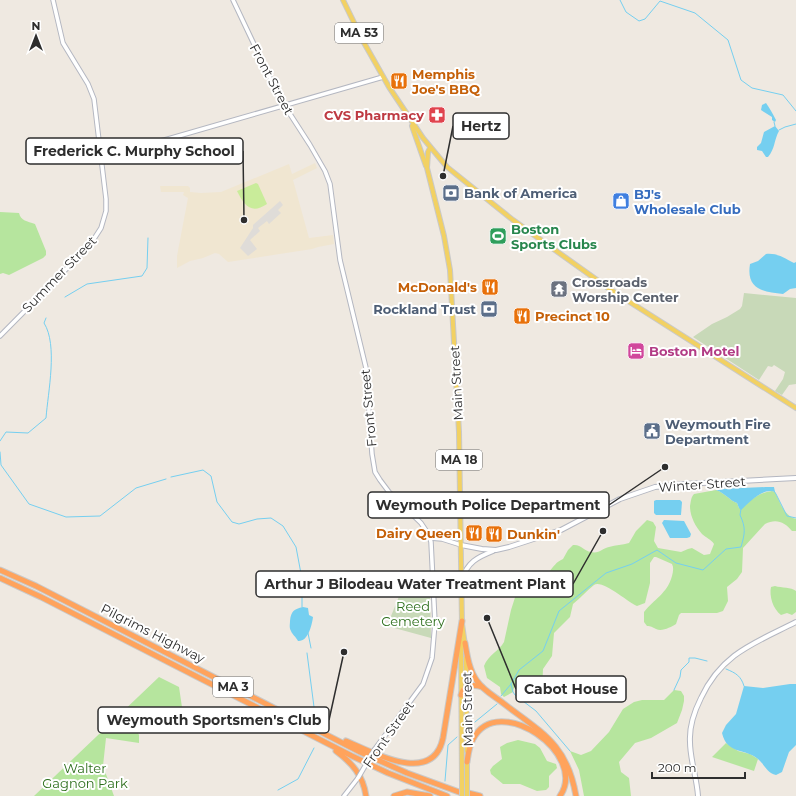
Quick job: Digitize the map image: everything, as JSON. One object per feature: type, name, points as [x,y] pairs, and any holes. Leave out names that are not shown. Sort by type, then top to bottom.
[{"type":"highway","name":"Pilgrims Highway","points":[[0,570],[36,586],[386,764],[470,796]]},
{"type":"highway","name":"Pilgrims Highway","points":[[0,578],[306,733]]},
{"type":"highway","points":[[310,726],[373,752],[402,762],[418,763],[431,759],[438,752],[443,740],[462,621]]},
{"type":"highway","points":[[465,643],[474,675],[478,682],[486,690],[543,734],[557,748],[570,769],[576,796]]},
{"type":"highway","points":[[461,695],[463,690],[467,687],[478,686],[486,690]]},
{"type":"highway","points":[[467,762],[471,742],[480,730],[488,725],[498,722],[506,721],[518,724],[543,738],[561,760],[566,771],[566,778],[565,788],[560,796]]},
{"type":"highway","points":[[306,733],[333,749],[352,764],[363,780],[366,796]]},
{"type":"highway","name":"MA 3","points":[[306,733],[373,766],[447,796]]},
{"type":"highway","points":[[433,783],[480,796]]},
{"type":"highway","points":[[394,796],[407,792],[430,796]]},
{"type":"main road","name":"MA 53","points":[[343,0],[363,41],[409,118],[429,147],[456,175],[538,238],[623,298],[796,408]]},
{"type":"main road","points":[[409,118],[420,145],[423,158]]},
{"type":"main road","points":[[423,158],[424,152],[429,147]]},
{"type":"main road","name":"Main Street","points":[[429,147],[427,168],[437,206],[450,270],[458,404],[462,581],[460,655],[464,785],[467,796]]},
{"type":"main road","name":"MA 18","points":[[423,158],[427,168]]},
{"type":"main road","name":"Winter Street","points":[[461,545],[496,550],[508,547],[561,530],[620,499],[655,487],[796,478]]},
{"type":"main road","points":[[462,581],[466,569],[473,561],[484,554],[496,550]]},
{"type":"main road","name":"Main Street","points":[[462,621],[465,643],[467,687],[467,762],[462,796]]},
{"type":"main road","points":[[698,796],[690,751],[690,732],[694,713],[707,686],[723,665],[737,653],[757,641],[796,622]]},
{"type":"street","name":"Summer Street","points":[[0,336],[90,246],[98,234],[105,216],[106,205],[94,99],[88,84],[63,43],[53,0]]},
{"type":"street","name":"Front Street","points":[[233,0],[283,105],[310,145],[325,171],[330,184],[340,260],[366,368],[372,454],[375,472],[389,492],[421,523],[430,538],[432,551],[435,617],[432,658],[423,684],[344,796]]},
{"type":"street","points":[[101,157],[175,137],[383,76]]},
{"type":"street","name":"Winter Street","points":[[430,538],[442,539],[461,545]]},
{"type":"shaded area","points":[[315,163],[317,168],[293,180],[309,238],[333,235],[334,244],[312,249],[228,262],[219,254],[215,253],[190,261],[177,268],[177,256],[188,198],[183,195],[184,192],[161,192],[160,186],[188,186],[190,188],[190,192],[221,192],[289,164],[292,174]]},
{"type":"shaded area","points":[[280,201],[283,205],[278,210],[281,213],[269,224],[267,221],[258,228],[260,231],[250,240],[257,249],[248,256],[240,248],[253,228],[253,225]]},
{"type":"green space","points":[[256,183],[258,184],[267,204],[257,209],[249,207],[245,204],[237,191]]},
{"type":"green space","points":[[0,212],[19,213],[23,219],[35,224],[46,251],[46,255],[43,258],[9,275],[3,273],[0,274]]},
{"type":"green space","points":[[744,293],[796,298],[796,384],[789,385],[782,395],[775,391],[783,379],[785,372],[774,365],[772,367],[768,366],[759,380],[693,337],[712,324],[740,309],[742,306]]},
{"type":"green space","points":[[716,490],[737,503],[739,508],[760,494],[772,491],[775,492],[785,511],[796,519],[796,531],[792,531],[783,523],[777,521],[769,522],[765,524],[743,548],[742,572],[737,579],[727,587],[728,601],[723,611],[717,613],[681,613],[676,624],[664,630],[658,630],[651,626],[647,626],[644,622],[644,612],[667,587],[673,570],[672,564],[654,557],[650,563],[650,583],[645,603],[637,606],[603,585],[594,585],[573,604],[570,617],[554,633],[552,656],[543,669],[542,691],[534,689],[523,680],[516,684],[513,692],[504,697],[501,694],[500,687],[487,678],[484,666],[488,659],[504,642],[511,610],[518,588],[535,584],[539,577],[547,574],[563,559],[573,545],[589,551],[599,552],[605,548],[629,543],[636,531],[647,520],[653,522],[656,527],[654,541],[658,548],[681,552],[692,548],[704,555],[710,554],[714,544],[697,528],[693,521],[690,506],[694,494]]},
{"type":"green space","points":[[775,586],[789,588],[796,591],[796,612],[792,615],[787,613],[781,615],[776,609],[772,602],[771,594],[771,587]]},
{"type":"green space","name":"Reed Cemetery","points":[[402,589],[430,591],[431,638],[387,626]]},
{"type":"green space","name":"Walter Gagnon Park","points":[[159,677],[179,687],[183,714],[132,713],[135,727],[139,735],[139,743],[106,738],[103,766],[114,796],[34,796]]},
{"type":"green space","points":[[674,690],[681,691],[684,696],[682,710],[677,723],[651,738],[635,743],[619,762],[621,772],[629,778],[631,796],[584,796],[579,770],[570,751],[581,755],[591,751],[609,732],[623,709],[634,702],[642,700],[664,700]]},
{"type":"green space","points":[[518,740],[535,744],[540,748],[547,761],[556,764],[557,768],[549,776],[549,787],[546,790],[537,791],[520,784],[503,784],[491,774],[490,770],[502,759],[500,747]]},
{"type":"green space","points":[[726,743],[738,751],[750,754],[758,759],[754,771],[712,757]]},
{"type":"water","points":[[766,103],[776,120],[775,122],[772,120],[772,117],[761,110],[762,105]]},
{"type":"water","points":[[775,126],[779,131],[772,151],[768,157],[766,157],[762,151],[757,150],[757,147],[761,143],[764,132]]},
{"type":"water","points":[[766,254],[777,255],[794,263],[796,262],[796,288],[790,289],[783,294],[762,290],[753,284],[749,272],[750,264],[758,261]]},
{"type":"water","points":[[774,487],[775,492],[770,491],[761,494],[741,510],[737,503],[716,490],[720,489]]},
{"type":"water","points":[[680,500],[682,502],[681,515],[656,515],[654,513],[654,501]]},
{"type":"water","points":[[664,520],[684,521],[691,534],[690,537],[670,538],[662,523]]},
{"type":"water","points":[[303,607],[308,608],[309,615],[313,617],[307,636],[301,641],[298,641],[290,630],[290,618],[294,611]]},
{"type":"water","points":[[796,684],[796,745],[789,752],[782,772],[776,775],[770,772],[758,759],[748,753],[732,748],[728,745],[724,740],[722,733],[726,725],[736,714],[744,686],[763,688]]},
{"type":"waterway","points":[[620,0],[626,12],[639,21],[645,19],[660,1],[695,13],[728,40],[741,80],[752,88],[783,95],[796,111]]},
{"type":"waterway","points":[[774,122],[775,126]]},
{"type":"waterway","points":[[779,130],[796,124]]},
{"type":"waterway","points":[[65,297],[87,284],[142,276],[147,268],[148,238]]},
{"type":"waterway","points":[[0,441],[6,432],[28,433],[46,418],[51,369],[50,343],[48,332],[44,323],[46,318]]},
{"type":"waterway","points":[[0,452],[1,465],[29,504],[66,517],[100,516],[136,488],[166,479]]},
{"type":"waterway","points":[[171,477],[203,470],[211,476],[217,502],[232,522],[239,524],[257,519],[271,518],[283,526],[296,547],[302,579],[302,607]]},
{"type":"waterway","points":[[774,491],[787,516],[796,518]]},
{"type":"waterway","points":[[501,696],[511,684],[519,670],[543,651],[559,611],[606,573],[632,564],[657,550],[676,563],[703,570],[726,549],[741,547],[744,531],[740,515],[741,509]]},
{"type":"waterway","points":[[308,633],[311,648]]},
{"type":"waterway","points":[[307,653],[314,707],[320,715]]},
{"type":"waterway","points":[[674,690],[680,677],[681,670],[689,662],[689,658],[707,661]]},
{"type":"waterway","points":[[726,669],[738,675],[744,686]]},
{"type":"waterway","points":[[511,684],[515,695],[536,711],[570,751]]},
{"type":"waterway","points":[[475,722],[497,704]]},
{"type":"waterway","points":[[445,781],[448,745],[457,737]]},
{"type":"waterway","points":[[278,790],[298,779],[314,748]]},
{"type":"place","name":"Memphis Joe's BBQ","points":[[399,81]]},
{"type":"place","name":"CVS Pharmacy","points":[[437,115]]},
{"type":"place","name":"Hertz","points":[[443,176]]},
{"type":"place","name":"Bank of America","points":[[451,193]]},
{"type":"place","name":"BJ's Wholesale Club","points":[[621,201]]},
{"type":"place","name":"Frederick C. Murphy School","points":[[244,220]]},
{"type":"place","name":"Boston Sports Clubs","points":[[498,236]]},
{"type":"place","name":"McDonald's","points":[[490,287]]},
{"type":"place","name":"Crossroads Worship Center","points":[[559,289]]},
{"type":"place","name":"Rockland Trust","points":[[489,309]]},
{"type":"place","name":"Precinct 10","points":[[522,316]]},
{"type":"place","name":"Boston Motel","points":[[636,351]]},
{"type":"place","name":"Weymouth Fire Department","points":[[652,431]]},
{"type":"place","name":"Weymouth Police Department","points":[[665,467]]},
{"type":"place","name":"Arthur J Bilodeau Water Treatment Plant","points":[[603,531]]},
{"type":"place","name":"Dairy Queen","points":[[474,533]]},
{"type":"place","name":"Dunkin'","points":[[494,534]]},
{"type":"place","name":"Cabot House","points":[[487,618]]},
{"type":"place","name":"Weymouth Sportsmen's Club","points":[[344,652]]}]
